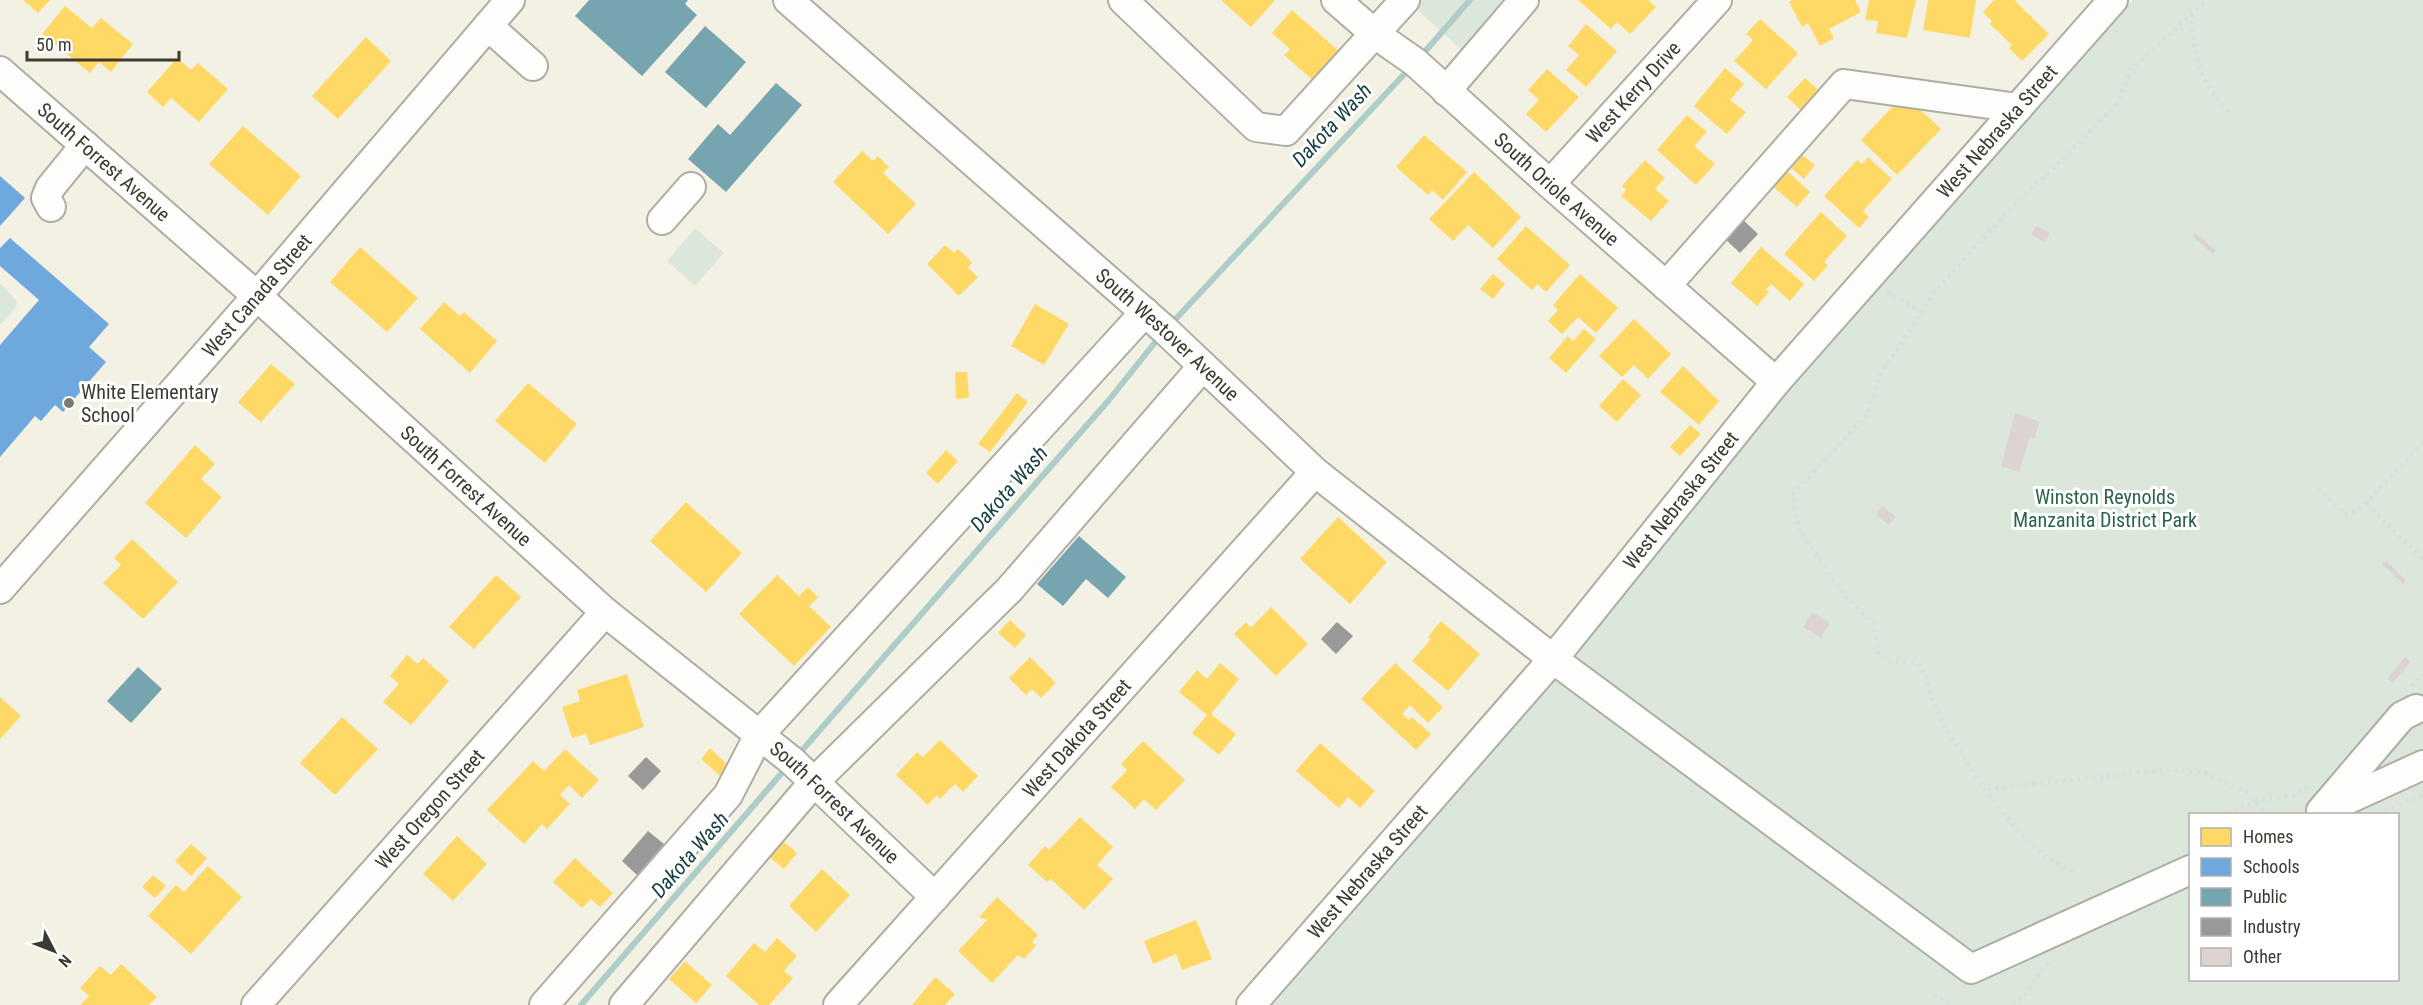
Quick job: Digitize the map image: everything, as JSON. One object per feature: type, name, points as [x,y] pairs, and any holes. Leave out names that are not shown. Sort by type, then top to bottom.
[{"type":"street","name":"West Canada Street","points":[[0,588],[257,296],[510,0]]},
{"type":"street","name":"South Westover Avenue","points":[[788,0],[1145,312],[1315,471],[1553,658],[1971,969],[2189,870]]},
{"type":"street","points":[[1123,0],[1256,127],[1286,131],[1405,0]]},
{"type":"street","name":"South Oriole Avenue","points":[[1336,0],[1375,33],[1415,62],[1776,382]]},
{"type":"street","points":[[1446,91],[1524,0]]},
{"type":"street","name":"West Kerry Drive","points":[[1550,184],[1717,0]]},
{"type":"street","name":"West Nebraska Street","points":[[1251,1005],[1553,658],[1776,382],[2018,108],[2100,4]]},
{"type":"street","points":[[488,26],[533,66]]},
{"type":"street","name":"South Forrest Avenue","points":[[0,71],[257,296],[605,612],[814,782],[935,897]]},
{"type":"street","points":[[1666,286],[1844,84],[2018,108]]},
{"type":"street","points":[[51,207],[46,198],[50,188],[85,145]]},
{"type":"street","points":[[662,220],[691,187]]},
{"type":"street","points":[[544,1005],[728,795],[759,735],[1145,312]]},
{"type":"street","points":[[624,1005],[814,782],[1009,590],[1203,366]]},
{"type":"street","name":"West Dakota Street","points":[[838,1005],[1315,471]]},
{"type":"street","name":"West Oregon Street","points":[[256,1005],[605,612]]},
{"type":"street","points":[[2317,813],[2402,716],[2412,699]]},
{"type":"street","points":[[2317,813],[2423,765]]},
{"type":"path","points":[[2073,871],[2049,859],[2027,840],[1969,767],[1937,711],[1924,671],[1917,662],[1889,662],[1878,653],[1873,623],[1844,596],[1799,530],[1793,506],[1794,494],[1866,416],[1881,374],[1936,290],[2022,195],[2050,172],[2118,103],[2132,68],[2208,0]]},
{"type":"path","points":[[2193,14],[2189,24],[2197,64],[2214,95],[2228,112]]},
{"type":"path","points":[[1867,280],[1923,312]]},
{"type":"path","points":[[2318,488],[2345,514],[2360,510],[2423,442]]},
{"type":"path","points":[[2367,504],[2423,559]]},
{"type":"path","points":[[2412,699],[2423,674]]},
{"type":"path","points":[[1987,789],[2165,770],[2205,773],[2256,801],[2266,813]]},
{"type":"path","points":[[2227,813],[2256,801],[2294,795],[2312,783]]},
{"type":"path","points":[[2380,813],[2423,795]]},
{"type":"path","points":[[2012,1004],[2030,993],[2035,977],[2055,959]]},
{"type":"path","points":[[1935,994],[1949,1005]]},
{"type":"green space","points":[[1421,0],[1508,0],[1463,51],[1414,7]]},
{"type":"green space","name":"Winston Reynolds Manzanita District Park","points":[[2133,0],[2423,0],[2423,1005],[1273,1005],[1529,710],[1782,392]]},
{"type":"green space","points":[[695,228],[724,253],[695,286],[667,261]]},
{"type":"green space","points":[[0,283],[16,300],[17,306],[0,325]]},
{"type":"building: Homes","points":[[23,0],[50,0],[38,13]]},
{"type":"building: Homes","points":[[1221,0],[1275,0],[1251,27]]},
{"type":"building: Homes","points":[[1578,0],[1648,0],[1656,7],[1630,34],[1617,22],[1611,29]]},
{"type":"building: Homes","points":[[1792,0],[1855,0],[1861,12],[1829,29],[1834,38],[1820,46],[1808,23],[1802,27],[1789,2]]},
{"type":"building: Homes","points":[[1869,0],[1916,0],[1907,38],[1876,33],[1878,21],[1865,20]]},
{"type":"building: Homes","points":[[1928,0],[1976,0],[1970,38],[1923,30]]},
{"type":"building: Homes","points":[[1994,0],[2014,0],[2049,34],[2022,61],[2009,48],[2012,45],[1990,24],[1992,21],[1983,12]]},
{"type":"building: Homes","points":[[65,6],[92,28],[101,18],[133,44],[111,72],[99,62],[90,73],[42,34]]},
{"type":"building: Homes","points":[[1292,10],[1340,52],[1314,81],[1284,55],[1290,49],[1272,33]]},
{"type":"building: Homes","points":[[1760,19],[1798,53],[1766,89],[1734,61],[1753,40],[1746,34]]},
{"type":"building: Homes","points":[[1586,24],[1617,51],[1586,87],[1566,70],[1579,55],[1568,46]]},
{"type":"building: Homes","points":[[366,37],[391,61],[338,119],[312,96]]},
{"type":"building: Homes","points":[[177,58],[191,70],[198,63],[228,89],[199,122],[171,98],[163,107],[147,92]]},
{"type":"building: Homes","points":[[1725,68],[1744,84],[1730,100],[1746,112],[1727,134],[1694,106]]},
{"type":"building: Homes","points":[[1547,69],[1579,97],[1546,132],[1526,114],[1539,100],[1528,90]]},
{"type":"building: Homes","points":[[1805,78],[1823,94],[1804,113],[1787,97]]},
{"type":"building: Homes","points":[[1899,100],[1910,100],[1941,129],[1897,175],[1861,140]]},
{"type":"building: Homes","points":[[1687,115],[1707,132],[1694,146],[1715,164],[1696,185],[1657,150]]},
{"type":"building: Homes","points":[[243,126],[301,176],[268,215],[209,164]]},
{"type":"building: Homes","points":[[1424,135],[1467,172],[1443,200],[1432,190],[1428,195],[1396,167]]},
{"type":"building: Homes","points":[[862,151],[873,161],[878,156],[889,167],[883,173],[916,204],[888,234],[833,182]]},
{"type":"building: Homes","points":[[1802,155],[1815,165],[1804,179],[1791,168]]},
{"type":"building: Homes","points":[[1868,157],[1892,179],[1863,211],[1869,217],[1859,228],[1824,196],[1857,160],[1862,164]]},
{"type":"building: Homes","points":[[1645,160],[1665,178],[1655,189],[1669,201],[1651,221],[1621,196],[1626,190],[1622,186]]},
{"type":"building: Homes","points":[[1785,169],[1810,192],[1797,207],[1771,185]]},
{"type":"building: Homes","points":[[1474,172],[1521,217],[1493,248],[1468,225],[1453,241],[1429,219]]},
{"type":"building: Homes","points":[[1821,212],[1847,236],[1824,262],[1828,265],[1814,281],[1784,254]]},
{"type":"building: Homes","points":[[1526,226],[1570,265],[1546,292],[1537,284],[1532,290],[1497,259]]},
{"type":"building: Homes","points":[[945,245],[954,253],[958,249],[972,262],[968,268],[978,277],[959,296],[927,264]]},
{"type":"building: Homes","points":[[360,247],[418,298],[387,332],[330,282]]},
{"type":"building: Homes","points":[[1761,247],[1804,284],[1790,301],[1771,284],[1766,290],[1769,292],[1757,306],[1731,283]]},
{"type":"building: Homes","points":[[1493,274],[1505,284],[1493,299],[1480,289]]},
{"type":"building: Homes","points":[[1580,274],[1618,308],[1596,333],[1578,317],[1562,334],[1548,321],[1558,310],[1553,305]]},
{"type":"building: Homes","points":[[444,302],[460,316],[464,312],[497,341],[470,373],[420,329]]},
{"type":"building: Homes","points":[[1035,304],[1069,324],[1044,365],[1011,346]]},
{"type":"building: Homes","points":[[1634,319],[1671,354],[1648,379],[1634,365],[1622,377],[1599,356]]},
{"type":"building: Homes","points":[[1584,329],[1596,339],[1566,373],[1549,358],[1568,336],[1573,341]]},
{"type":"building: Homes","points":[[271,364],[295,384],[261,422],[238,402]]},
{"type":"building: Homes","points":[[1683,366],[1719,401],[1699,425],[1660,392]]},
{"type":"building: Homes","points":[[955,372],[967,372],[969,398],[956,399]]},
{"type":"building: Homes","points":[[1623,379],[1641,395],[1617,422],[1599,406]]},
{"type":"building: Homes","points":[[528,383],[577,424],[545,463],[495,421]]},
{"type":"building: Homes","points":[[1017,393],[1028,402],[990,452],[978,444]]},
{"type":"building: Homes","points":[[1690,425],[1701,434],[1680,456],[1670,447]]},
{"type":"building: Homes","points":[[195,445],[215,464],[201,479],[222,497],[186,538],[145,503]]},
{"type":"building: Homes","points":[[946,450],[958,461],[938,484],[926,473]]},
{"type":"building: Homes","points":[[686,502],[742,553],[706,592],[650,541]]},
{"type":"building: Homes","points":[[1338,517],[1387,562],[1350,604],[1300,559]]},
{"type":"building: Homes","points":[[132,539],[178,582],[143,619],[103,583],[121,565],[114,558]]},
{"type":"building: Homes","points":[[496,575],[521,597],[474,649],[449,627]]},
{"type":"building: Homes","points":[[777,575],[799,596],[808,587],[818,597],[809,606],[831,627],[794,666],[739,614]]},
{"type":"building: Homes","points":[[1271,607],[1308,644],[1276,676],[1234,634],[1246,622],[1251,628]]},
{"type":"building: Homes","points":[[1010,620],[1026,635],[1015,648],[998,633]]},
{"type":"building: Homes","points":[[1441,621],[1480,654],[1448,691],[1412,661],[1431,639],[1428,637]]},
{"type":"building: Homes","points":[[407,655],[418,664],[423,658],[449,681],[411,725],[383,702],[399,684],[390,676]]},
{"type":"building: Homes","points":[[1030,657],[1056,683],[1041,698],[1032,689],[1026,695],[1009,678]]},
{"type":"building: Homes","points":[[1220,663],[1239,679],[1211,714],[1236,734],[1219,755],[1192,733],[1207,715],[1179,692],[1197,670],[1207,679]]},
{"type":"building: Homes","points":[[1395,663],[1443,707],[1428,723],[1410,705],[1402,714],[1409,720],[1412,717],[1431,734],[1416,750],[1361,699]]},
{"type":"building: Homes","points":[[627,674],[644,727],[590,745],[586,734],[572,738],[562,707],[580,701],[577,690]]},
{"type":"building: Homes","points":[[0,697],[21,716],[0,739]]},
{"type":"building: Homes","points":[[342,717],[378,749],[335,795],[300,763]]},
{"type":"building: Homes","points":[[940,740],[978,776],[963,792],[955,784],[940,799],[937,795],[928,805],[896,775],[917,752],[923,757]]},
{"type":"building: Homes","points":[[1143,741],[1185,780],[1156,810],[1144,799],[1135,809],[1111,787],[1127,770],[1121,764]]},
{"type":"building: Homes","points":[[1320,743],[1375,791],[1360,808],[1348,797],[1339,808],[1296,771]]},
{"type":"building: Homes","points":[[710,748],[729,766],[720,776],[701,759]]},
{"type":"building: Homes","points":[[565,749],[599,780],[582,798],[569,785],[560,795],[570,804],[547,829],[542,824],[524,844],[487,810],[533,761],[544,771]]},
{"type":"building: Homes","points":[[1080,817],[1113,847],[1097,865],[1113,879],[1084,910],[1051,879],[1047,882],[1028,865],[1045,846],[1049,850]]},
{"type":"building: Homes","points":[[457,836],[487,864],[453,901],[423,874]]},
{"type":"building: Homes","points":[[782,840],[797,853],[784,869],[768,856]]},
{"type":"building: Homes","points":[[191,844],[207,858],[191,876],[175,861]]},
{"type":"building: Homes","points":[[575,858],[613,893],[600,907],[591,899],[582,908],[553,882]]},
{"type":"building: Homes","points":[[208,866],[242,897],[191,954],[148,916],[176,885],[184,892]]},
{"type":"building: Homes","points":[[822,869],[850,895],[816,932],[789,906]]},
{"type":"building: Homes","points":[[153,875],[166,886],[155,898],[142,887]]},
{"type":"building: Homes","points":[[997,897],[1038,935],[1032,942],[1036,946],[1024,959],[1018,955],[992,983],[958,951],[987,920],[979,917]]},
{"type":"building: Homes","points":[[1196,920],[1212,959],[1182,970],[1176,954],[1153,964],[1144,941]]},
{"type":"building: Homes","points":[[777,938],[797,956],[784,971],[793,978],[769,1005],[759,1005],[726,976],[754,943],[765,952]]},
{"type":"building: Homes","points":[[685,961],[712,985],[696,1003],[669,979]]},
{"type":"building: Homes","points":[[121,964],[157,997],[149,1005],[80,1005],[89,996],[80,988],[100,966],[111,975]]},
{"type":"building: Homes","points":[[935,977],[955,994],[945,1005],[912,1005]]},
{"type":"building: Schools","points":[[0,176],[25,198],[0,226]]},
{"type":"building: Schools","points":[[10,238],[109,324],[89,347],[106,362],[63,412],[55,405],[41,421],[35,416],[0,457],[0,345],[39,300],[0,266],[0,248]]},
{"type":"building: Public","points":[[589,0],[688,0],[685,4],[697,15],[642,76],[575,16]]},
{"type":"building: Public","points":[[705,26],[746,62],[706,108],[665,72]]},
{"type":"building: Public","points":[[776,83],[802,105],[726,192],[688,159],[718,124],[730,135]]},
{"type":"building: Public","points":[[1079,536],[1126,577],[1108,598],[1086,579],[1063,606],[1037,584]]},
{"type":"building: Public","points":[[138,667],[162,689],[131,723],[107,701]]},
{"type":"building: Industry","points":[[1740,217],[1758,234],[1740,253],[1722,236]]},
{"type":"building: Industry","points":[[1337,622],[1353,636],[1336,654],[1321,639]]},
{"type":"building: Industry","points":[[646,757],[661,771],[643,790],[628,776]]},
{"type":"building: Industry","points":[[648,831],[664,844],[637,875],[622,861]]},
{"type":"building: Other","points":[[2036,226],[2050,233],[2045,242],[2031,235]]},
{"type":"building: Other","points":[[2195,233],[2216,251],[2213,254],[2192,236]]},
{"type":"building: Other","points":[[2015,413],[2040,422],[2034,439],[2030,437],[2019,472],[2001,466]]},
{"type":"building: Other","points":[[1882,506],[1896,517],[1889,525],[1876,515]]},
{"type":"building: Other","points":[[2386,561],[2406,580],[2403,584],[2382,564]]},
{"type":"building: Other","points":[[1812,612],[1830,623],[1821,638],[1803,627]]},
{"type":"building: Other","points":[[2405,657],[2411,662],[2393,683],[2387,679]]},
{"type":"waterway","name":"Dakota Wash","points":[[1421,56],[1470,0]]},
{"type":"waterway","name":"Dakota Wash","points":[[1171,324],[1410,68]]},
{"type":"waterway","name":"Dakota Wash","points":[[798,755],[1109,400],[1160,336]]},
{"type":"waterway","name":"Dakota Wash","points":[[581,1005],[787,767]]},
{"type":"place","name":"White Elementary School","points":[[69,403]]}]
